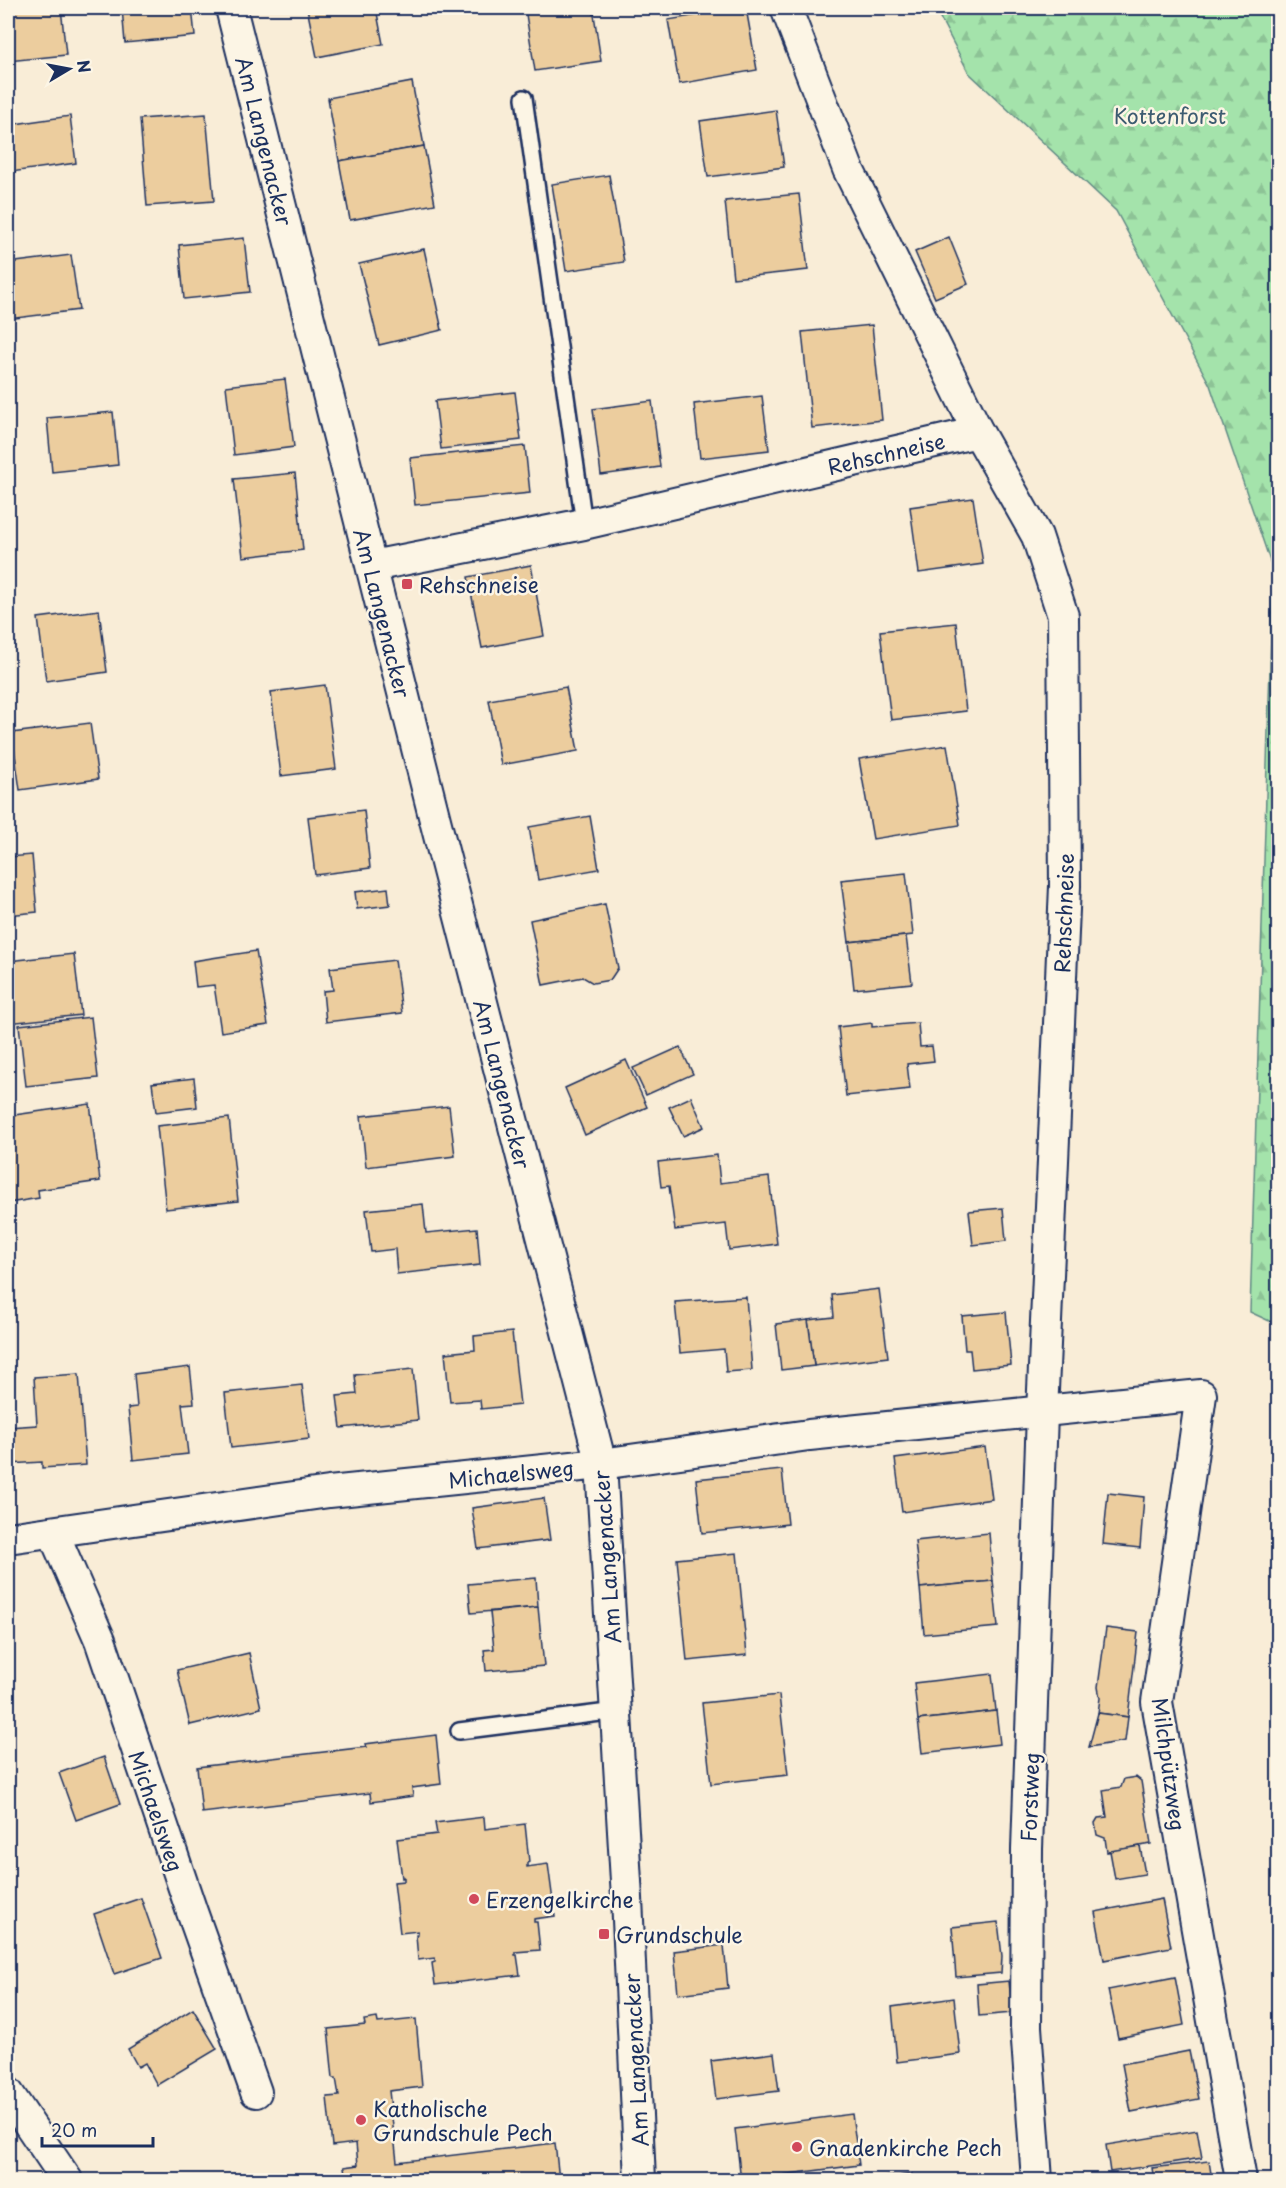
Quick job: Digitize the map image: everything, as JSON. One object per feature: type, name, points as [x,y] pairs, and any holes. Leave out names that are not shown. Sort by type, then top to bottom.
[{"type":"street","name":"Am Langenacker","points":[[231,8],[435,819],[601,1464],[627,1898],[640,2181]]},
{"type":"street","name":"Rehschneise","points":[[786,8],[848,169],[978,432],[1037,536],[1063,616],[1065,886],[1042,1413]]},
{"type":"street","name":"Rehschneise","points":[[372,566],[584,524],[978,432]]},
{"type":"street","name":"Milchpützweg","points":[[1042,1413],[1201,1395],[1156,1702],[1241,2181]]},
{"type":"street","name":"Michaelsweg","points":[[8,1538],[329,1492],[601,1464],[809,1435],[1042,1413]]},
{"type":"street","name":"Forstweg","points":[[1037,2181],[1026,2027],[1027,1849],[1042,1413]]},
{"type":"street","name":"Michaelsweg","points":[[53,1532],[100,1640],[256,2092]]},
{"type":"street","points":[[8,2093],[67,2181]]},
{"type":"lane","points":[[524,98],[584,524]]},
{"type":"lane","points":[[459,1731],[616,1711]]},
{"type":"green space","name":"Kottenforst","points":[[935,8],[1278,8],[1278,1325],[1250,1312],[1273,570],[1210,385],[1116,211],[969,73]]},
{"type":"building","points":[[8,8],[61,8],[66,55],[8,61]]},
{"type":"building","points":[[122,8],[192,8],[195,36],[125,43]]},
{"type":"building","points":[[307,8],[376,8],[383,44],[317,57]]},
{"type":"building","points":[[525,8],[593,8],[601,61],[535,71]]},
{"type":"building","points":[[746,8],[757,70],[679,84],[668,20]]},
{"type":"building","points":[[412,82],[424,146],[339,161],[328,98]]},
{"type":"building","points":[[776,110],[784,167],[708,177],[700,121]]},
{"type":"building","points":[[206,114],[214,201],[147,206],[140,119]]},
{"type":"building","points":[[70,116],[76,163],[11,172],[8,125]]},
{"type":"building","points":[[424,146],[435,204],[350,220],[339,161]]},
{"type":"building","points":[[609,175],[624,262],[566,271],[552,184]]},
{"type":"building","points":[[799,194],[808,270],[733,278],[725,201]]},
{"type":"building","points":[[949,237],[968,284],[935,298],[915,252]]},
{"type":"building","points":[[244,238],[250,292],[184,299],[179,245]]},
{"type":"building","points":[[424,249],[442,330],[379,345],[359,264]]},
{"type":"building","points":[[71,255],[79,310],[8,319],[8,263]]},
{"type":"building","points":[[872,325],[882,420],[812,428],[802,332]]},
{"type":"building","points":[[285,379],[294,447],[234,455],[226,386]]},
{"type":"building","points":[[515,392],[521,440],[441,449],[435,401]]},
{"type":"building","points":[[762,396],[769,450],[700,458],[694,404]]},
{"type":"building","points":[[652,401],[660,467],[601,475],[593,409]]},
{"type":"building","points":[[113,412],[118,465],[52,472],[47,418]]},
{"type":"building","points":[[525,446],[530,493],[415,505],[410,458]]},
{"type":"building","points":[[295,473],[303,550],[243,557],[234,479]]},
{"type":"building","points":[[973,498],[983,564],[919,573],[910,507]]},
{"type":"building","points":[[531,565],[544,636],[482,648],[468,577]]},
{"type":"building","points":[[99,610],[107,672],[46,681],[38,618]]},
{"type":"building","points":[[956,623],[966,711],[891,720],[880,631]]},
{"type":"building","points":[[325,685],[336,769],[281,776],[271,692]]},
{"type":"building","points":[[566,687],[578,751],[501,765],[489,700]]},
{"type":"building","points":[[90,723],[98,779],[20,790],[12,733]]},
{"type":"building","points":[[947,745],[960,825],[873,839],[859,759]]},
{"type":"building","points":[[364,810],[370,868],[315,875],[308,817]]},
{"type":"building","points":[[590,816],[599,869],[538,880],[529,827]]},
{"type":"building","points":[[32,855],[37,912],[8,915],[8,857]]},
{"type":"building","points":[[906,873],[913,935],[849,942],[841,880]]},
{"type":"building","points":[[388,888],[390,905],[357,909],[355,892]]},
{"type":"building","points":[[605,904],[618,968],[610,980],[593,983],[583,977],[543,985],[530,920]]},
{"type":"building","points":[[906,936],[912,983],[854,989],[849,942]]},
{"type":"building","points":[[256,951],[268,1025],[221,1032],[214,985],[196,987],[193,961]]},
{"type":"building","points":[[74,954],[81,1015],[8,1023],[8,961]]},
{"type":"building","points":[[395,960],[402,1013],[326,1022],[323,991],[333,990],[330,968]]},
{"type":"building","points":[[91,1017],[98,1078],[26,1086],[19,1025]]},
{"type":"building","points":[[872,1023],[872,1027],[918,1023],[920,1047],[932,1046],[934,1061],[907,1064],[910,1089],[846,1096],[838,1027]]},
{"type":"building","points":[[680,1047],[693,1074],[646,1095],[633,1068]]},
{"type":"building","points":[[626,1060],[647,1107],[585,1135],[565,1088]]},
{"type":"building","points":[[194,1078],[197,1107],[156,1112],[152,1083]]},
{"type":"building","points":[[691,1097],[704,1127],[683,1136],[669,1107]]},
{"type":"building","points":[[90,1104],[100,1181],[38,1190],[39,1198],[8,1203],[8,1116]]},
{"type":"building","points":[[449,1106],[455,1156],[366,1167],[361,1116]]},
{"type":"building","points":[[229,1118],[238,1201],[166,1209],[157,1126]]},
{"type":"building","points":[[717,1155],[720,1183],[769,1177],[777,1244],[729,1250],[726,1224],[675,1230],[669,1186],[661,1187],[658,1162]]},
{"type":"building","points":[[423,1204],[426,1233],[477,1228],[480,1265],[397,1274],[395,1249],[371,1252],[366,1210]]},
{"type":"building","points":[[1003,1208],[1006,1241],[973,1245],[969,1211]]},
{"type":"building","points":[[879,1289],[888,1357],[814,1366],[808,1320],[834,1317],[832,1295]]},
{"type":"building","points":[[746,1297],[752,1370],[726,1372],[724,1349],[680,1353],[675,1302]]},
{"type":"building","points":[[1006,1312],[1011,1365],[972,1369],[970,1350],[965,1350],[962,1316]]},
{"type":"building","points":[[808,1320],[814,1366],[781,1370],[776,1324]]},
{"type":"building","points":[[512,1332],[520,1405],[481,1409],[480,1400],[450,1402],[445,1353],[475,1350],[474,1336]]},
{"type":"building","points":[[190,1367],[194,1403],[182,1404],[188,1454],[133,1460],[128,1408],[137,1407],[134,1374]]},
{"type":"building","points":[[413,1369],[418,1420],[341,1428],[337,1396],[357,1394],[355,1375]]},
{"type":"building","points":[[79,1374],[86,1465],[42,1468],[42,1462],[9,1464],[8,1427],[37,1425],[34,1377]]},
{"type":"building","points":[[302,1385],[309,1439],[231,1448],[225,1393]]},
{"type":"building","points":[[985,1447],[992,1499],[902,1512],[895,1459]]},
{"type":"building","points":[[782,1470],[788,1524],[702,1533],[696,1479]]},
{"type":"building","points":[[1108,1493],[1144,1497],[1140,1548],[1103,1544]]},
{"type":"building","points":[[544,1498],[550,1540],[478,1549],[472,1508]]},
{"type":"building","points":[[989,1533],[993,1581],[920,1588],[915,1541]]},
{"type":"building","points":[[737,1553],[747,1655],[687,1661],[677,1559]]},
{"type":"building","points":[[536,1578],[538,1607],[471,1613],[468,1584]]},
{"type":"building","points":[[993,1581],[998,1627],[924,1634],[920,1588]]},
{"type":"building","points":[[538,1607],[544,1666],[486,1671],[484,1650],[494,1649],[490,1612]]},
{"type":"building","points":[[1106,1628],[1138,1632],[1128,1717],[1098,1713],[1100,1698],[1098,1687]]},
{"type":"building","points":[[249,1653],[261,1708],[190,1725],[177,1670]]},
{"type":"building","points":[[992,1674],[996,1711],[918,1720],[914,1683]]},
{"type":"building","points":[[779,1695],[788,1775],[711,1784],[702,1703]]},
{"type":"building","points":[[996,1711],[1000,1744],[922,1753],[918,1720]]},
{"type":"building","points":[[1098,1713],[1128,1717],[1125,1741],[1089,1747]]},
{"type":"building","points":[[436,1735],[441,1784],[412,1788],[413,1796],[371,1802],[370,1793],[202,1813],[197,1767],[366,1747],[365,1744]]},
{"type":"building","points":[[104,1757],[120,1804],[76,1820],[59,1773]]},
{"type":"building","points":[[1136,1777],[1141,1781],[1151,1844],[1107,1852],[1105,1838],[1097,1835],[1095,1823],[1098,1818],[1107,1817],[1103,1790],[1121,1787],[1124,1779]]},
{"type":"building","name":"Erzengelkirche","points":[[484,1817],[485,1829],[525,1824],[529,1862],[527,1867],[548,1864],[555,1916],[534,1919],[534,1922],[537,1922],[540,1950],[515,1952],[520,1975],[435,1985],[432,1963],[435,1962],[435,1958],[418,1960],[416,1935],[418,1931],[400,1933],[394,1882],[404,1881],[404,1877],[402,1878],[397,1839],[437,1834],[435,1823]]},
{"type":"building","points":[[1140,1846],[1145,1874],[1115,1879],[1110,1851]]},
{"type":"building","points":[[141,1898],[162,1958],[114,1974],[94,1914]]},
{"type":"building","points":[[1162,1899],[1171,1947],[1104,1960],[1095,1912]]},
{"type":"building","points":[[998,1922],[1002,1956],[1001,1973],[956,1977],[952,1927]]},
{"type":"building","points":[[724,1945],[728,1988],[678,1994],[674,1951]]},
{"type":"building","points":[[1175,1977],[1184,2025],[1118,2038],[1108,1990]]},
{"type":"building","points":[[1009,1981],[1012,2013],[979,2016],[977,1984]]},
{"type":"building","points":[[954,1998],[960,2054],[897,2062],[892,2007]]},
{"type":"building","points":[[193,2009],[217,2049],[157,2085],[145,2063],[138,2067],[128,2049]]},
{"type":"building","name":"Katholische Grundschule Pech","points":[[377,2018],[378,2023],[416,2019],[422,2087],[389,2091],[397,2162],[555,2143],[559,2180],[346,2180],[344,2167],[358,2165],[356,2143],[332,2146],[327,2097],[339,2096],[336,2078],[333,2078],[328,2029],[365,2025],[364,2020]]},
{"type":"building","points":[[1189,2051],[1199,2099],[1131,2112],[1122,2064]]},
{"type":"building","points":[[774,2053],[779,2091],[716,2099],[711,2061]]},
{"type":"building","name":"Gnadenkirche Pech","points":[[852,2114],[859,2165],[741,2180],[735,2129]]},
{"type":"building","points":[[1197,2130],[1202,2158],[1110,2172],[1106,2145]]},
{"type":"building","points":[[1209,2161],[1212,2180],[1154,2180],[1152,2168]]},
{"type":"building","points":[[912,2174],[913,2180],[867,2180]]},
{"type":"building","points":[[1110,2178],[1110,2180],[1080,2180]]},
{"type":"place","name":"Rehschneise","points":[[407,584]]},
{"type":"place","name":"Erzengelkirche","points":[[474,1899]]},
{"type":"place","name":"Grundschule","points":[[604,1934]]},
{"type":"place","name":"Katholische Grundschule Pech","points":[[361,2120]]},
{"type":"place","name":"Gnadenkirche Pech","points":[[797,2147]]}]
